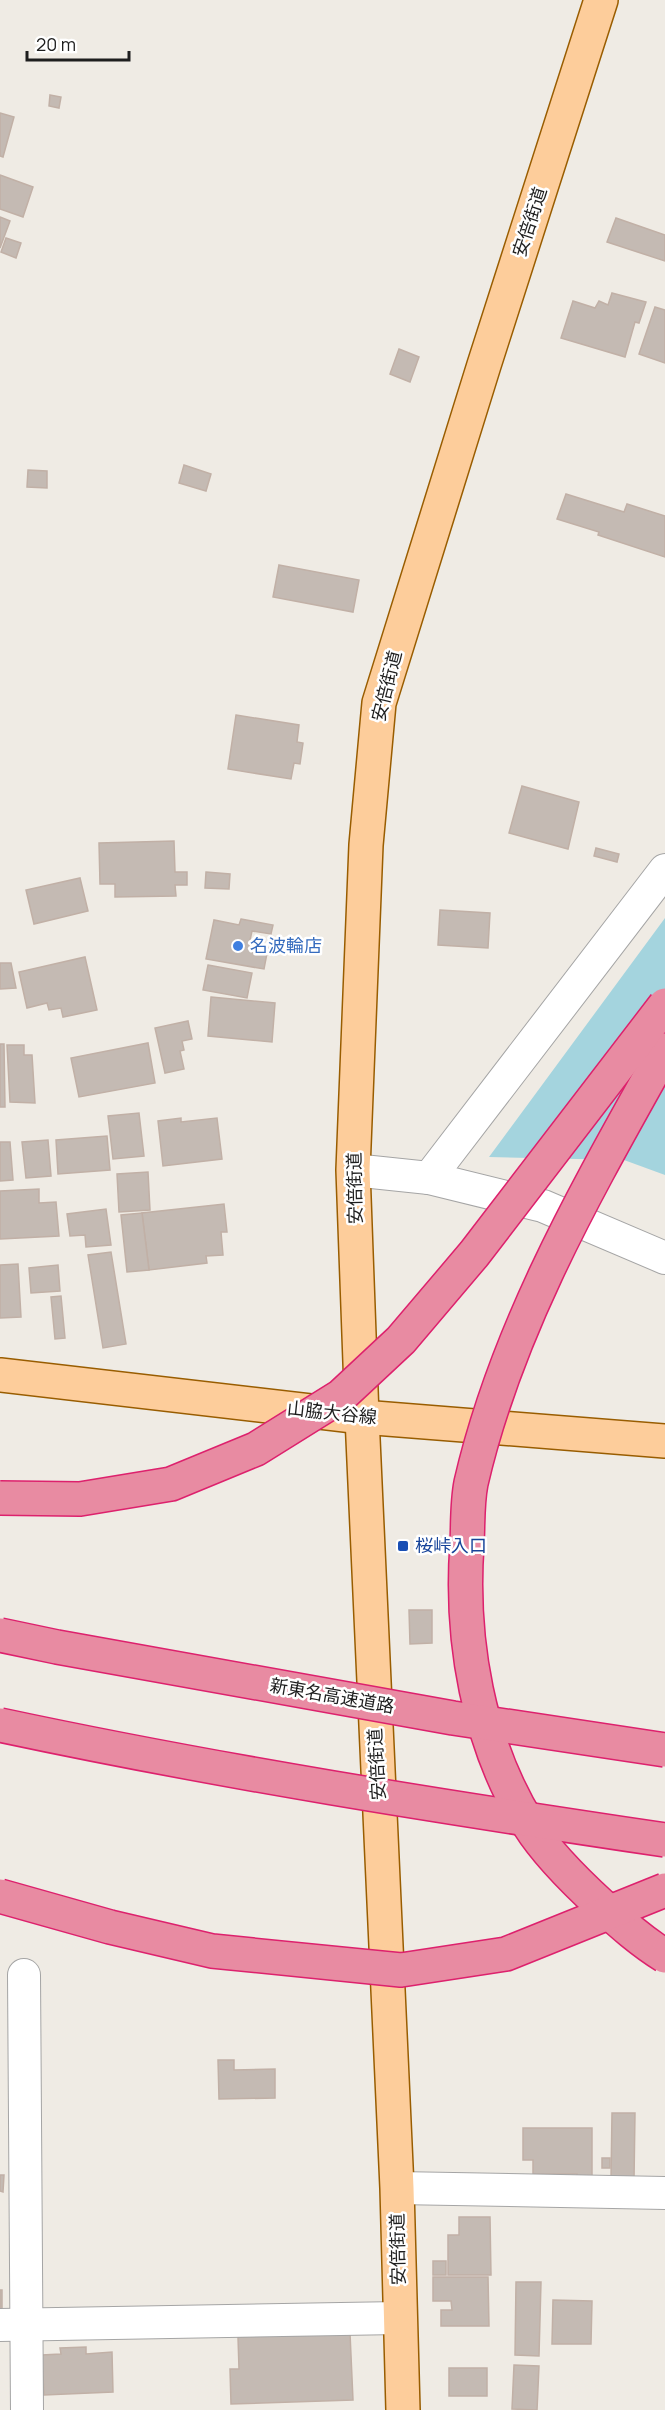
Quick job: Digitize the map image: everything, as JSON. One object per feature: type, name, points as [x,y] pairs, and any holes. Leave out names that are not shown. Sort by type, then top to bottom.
[{"type":"highway","points":[[0,1498],[80,1499],[171,1484],[256,1449],[341,1396],[401,1340],[474,1254],[665,1005]]},
{"type":"highway","points":[[665,1050],[580,1204],[531,1306],[502,1380],[471,1486],[465,1572],[467,1639],[483,1719],[501,1772],[530,1827],[579,1885],[641,1941],[665,1956]]},
{"type":"highway","name":"新東名高速道路","points":[[0,1635],[453,1718],[665,1750]]},
{"type":"highway","points":[[0,1725],[70,1740],[453,1809],[665,1840]]},
{"type":"highway","points":[[0,1896],[110,1927],[212,1951],[401,1970],[506,1954],[665,1890]]},
{"type":"main road","name":"安倍街道","points":[[403,2410],[397,2188],[353,1170],[366,844],[379,703],[601,0]]},
{"type":"main road","name":"山脇大谷線","points":[[0,1375],[362,1417],[665,1442]]},
{"type":"street","points":[[429,1178],[665,870]]},
{"type":"street","points":[[353,1170],[429,1178],[543,1206],[665,1258]]},
{"type":"street","points":[[24,1975],[13,2325],[27,2410]]},
{"type":"street","points":[[397,2188],[665,2193]]},
{"type":"street","points":[[13,2325],[399,2318]]},
{"type":"water","points":[[665,918],[665,1175],[624,1160],[489,1157]]},
{"type":"building","points":[[50,95],[61,97],[59,108],[49,106]]},
{"type":"building","points":[[0,113],[14,117],[3,157],[0,156]]},
{"type":"building","points":[[0,175],[33,187],[23,217],[0,209]]},
{"type":"building","points":[[0,217],[10,221],[0,248]]},
{"type":"building","points":[[616,218],[665,235],[665,261],[607,242]]},
{"type":"building","points":[[6,238],[21,243],[16,258],[1,252]]},
{"type":"building","points":[[612,293],[646,302],[639,323],[635,322],[625,357],[561,338],[573,301],[595,308],[599,301],[608,305]]},
{"type":"building","points":[[655,307],[665,310],[665,363],[639,354]]},
{"type":"building","points":[[399,349],[419,357],[410,382],[390,374]]},
{"type":"building","points":[[184,465],[211,474],[206,491],[179,483]]},
{"type":"building","points":[[28,470],[47,471],[47,488],[27,487]]},
{"type":"building","points":[[566,494],[624,512],[627,504],[665,516],[665,557],[557,519]]},
{"type":"building","points":[[279,565],[359,580],[353,612],[273,597]]},
{"type":"building","points":[[236,715],[299,725],[297,742],[303,743],[300,764],[294,763],[291,779],[228,769]]},
{"type":"building","points":[[522,786],[579,802],[568,849],[509,833]]},
{"type":"building","points":[[174,841],[175,872],[187,872],[187,885],[175,885],[176,896],[115,897],[115,884],[100,884],[99,843]]},
{"type":"building","points":[[596,848],[619,854],[617,862],[594,856]]},
{"type":"building","points":[[206,872],[230,874],[229,889],[205,888]]},
{"type":"building","points":[[80,878],[88,911],[34,924],[26,890]]},
{"type":"building","points":[[440,910],[490,913],[488,948],[438,945]]},
{"type":"building","points":[[241,919],[273,925],[271,934],[252,931],[249,945],[268,948],[264,969],[206,959],[214,920],[239,925]]},
{"type":"building","points":[[85,957],[97,1010],[63,1017],[61,1008],[49,1010],[47,1003],[27,1008],[19,972]]},
{"type":"building","points":[[0,963],[11,963],[16,988],[0,989]]},
{"type":"building","points":[[208,965],[252,973],[247,998],[203,990]]},
{"type":"building","points":[[211,997],[275,1003],[272,1042],[208,1036]]},
{"type":"building","points":[[188,1021],[192,1039],[182,1041],[184,1050],[180,1051],[184,1069],[165,1073],[155,1028]]},
{"type":"building","points":[[148,1043],[155,1083],[79,1097],[71,1058]]},
{"type":"building","points":[[0,1044],[4,1044],[5,1107],[0,1107]]},
{"type":"building","points":[[7,1045],[24,1045],[24,1055],[32,1055],[35,1103],[10,1102]]},
{"type":"building","points":[[139,1113],[144,1156],[113,1159],[108,1116]]},
{"type":"building","points":[[181,1118],[181,1122],[217,1118],[222,1159],[163,1166],[158,1121]]},
{"type":"building","points":[[107,1136],[110,1170],[58,1174],[56,1140]]},
{"type":"building","points":[[48,1140],[51,1176],[26,1178],[22,1142]]},
{"type":"building","points":[[0,1142],[10,1142],[13,1180],[0,1181]]},
{"type":"building","points":[[148,1172],[150,1210],[119,1212],[117,1174]]},
{"type":"building","points":[[39,1189],[39,1203],[56,1202],[59,1236],[0,1239],[0,1191]]},
{"type":"building","points":[[224,1204],[227,1232],[221,1232],[223,1255],[206,1256],[207,1263],[149,1270],[142,1213]]},
{"type":"building","points":[[106,1209],[111,1245],[86,1247],[85,1235],[70,1236],[67,1214]]},
{"type":"building","points":[[142,1213],[149,1270],[127,1272],[121,1215]]},
{"type":"building","points":[[111,1252],[126,1344],[103,1348],[88,1255]]},
{"type":"building","points":[[18,1264],[21,1317],[0,1318],[0,1265]]},
{"type":"building","points":[[58,1265],[60,1291],[31,1293],[29,1268]]},
{"type":"building","points":[[61,1296],[65,1338],[55,1339],[51,1297]]},
{"type":"building","points":[[409,1610],[432,1610],[432,1643],[410,1644]]},
{"type":"building","points":[[218,2060],[234,2060],[234,2070],[275,2069],[275,2098],[219,2099]]},
{"type":"building","points":[[612,2113],[635,2113],[634,2181],[611,2180]]},
{"type":"building","points":[[523,2128],[592,2128],[592,2178],[577,2178],[577,2174],[533,2174],[533,2160],[523,2160]]},
{"type":"building","points":[[602,2158],[610,2158],[610,2168],[602,2168]]},
{"type":"building","points":[[0,2175],[4,2175],[3,2192],[0,2191]]},
{"type":"building","points":[[459,2217],[490,2217],[491,2275],[448,2275],[448,2235],[459,2235]]},
{"type":"building","points":[[433,2261],[446,2261],[446,2275],[433,2275]]},
{"type":"building","points":[[433,2277],[488,2277],[489,2326],[441,2326],[441,2310],[452,2310],[451,2301],[433,2301]]},
{"type":"building","points":[[516,2282],[541,2282],[539,2356],[515,2355]]},
{"type":"building","points":[[0,2290],[2,2290],[2,2312],[0,2312]]},
{"type":"building","points":[[553,2300],[592,2301],[591,2344],[552,2344]]},
{"type":"building","points":[[350,2333],[353,2400],[231,2404],[230,2369],[239,2369],[238,2337]]},
{"type":"building","points":[[86,2347],[86,2354],[112,2352],[113,2392],[44,2395],[42,2355],[61,2354],[60,2348]]},
{"type":"building","points":[[514,2365],[539,2366],[537,2410],[512,2409]]},
{"type":"building","points":[[449,2368],[487,2368],[487,2396],[449,2396]]},
{"type":"place","name":"名波輪店","points":[[238,946]]},
{"type":"place","name":"桜峠入口","points":[[403,1546]]}]
